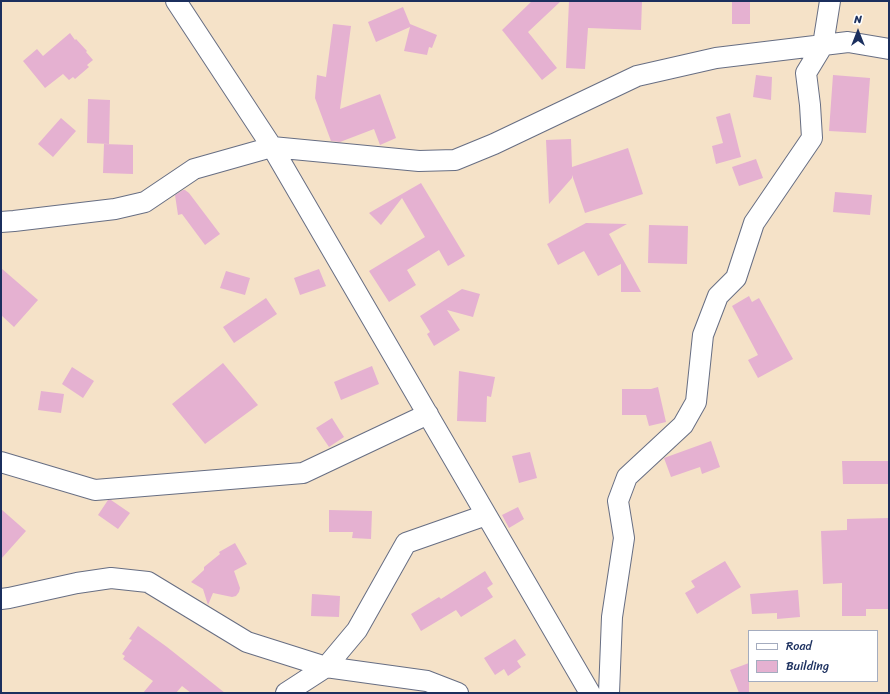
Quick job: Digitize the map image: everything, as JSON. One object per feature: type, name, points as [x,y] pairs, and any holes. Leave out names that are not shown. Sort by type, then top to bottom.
[{"type":"street","points":[[176,1],[272,147],[590,693]]},
{"type":"street","points":[[609,693],[612,617],[624,538],[618,501],[627,477],[683,425],[696,402],[703,335],[718,296],[736,278],[754,223],[812,138],[806,73],[823,45],[830,1]]},
{"type":"street","points":[[1,222],[115,209],[145,202],[194,169],[272,147],[419,161],[455,160],[494,144],[638,76],[716,58],[848,42],[889,49]]},
{"type":"street","points":[[1,462],[95,490],[303,473],[428,414]]},
{"type":"street","points":[[286,693],[326,667],[357,630],[406,543],[486,515]]},
{"type":"street","points":[[1,599],[77,583],[111,578],[148,582],[247,642],[326,667],[427,681],[458,693]]},
{"type":"building","points":[[532,1],[561,1],[528,32],[557,68],[542,80],[502,30]]},
{"type":"building","points":[[569,1],[642,1],[641,30],[588,28],[585,69],[566,68]]},
{"type":"building","points":[[732,1],[750,1],[750,24],[732,24]]},
{"type":"building","points":[[403,7],[410,24],[437,35],[432,48],[429,47],[427,55],[404,51],[410,27],[376,42],[368,22]]},
{"type":"building","points":[[333,24],[351,26],[340,109],[380,94],[396,138],[380,145],[374,129],[340,142],[331,141],[315,98],[317,75],[326,77]]},
{"type":"building","points":[[70,33],[87,51],[86,52],[93,60],[87,65],[89,67],[75,79],[73,77],[69,80],[63,74],[45,88],[23,61],[37,49],[43,56]]},
{"type":"building","points":[[756,75],[772,77],[771,100],[753,97]]},
{"type":"building","points":[[833,75],[870,78],[866,133],[829,131]]},
{"type":"building","points":[[88,99],[110,100],[109,144],[87,143]]},
{"type":"building","points":[[730,113],[741,157],[716,164],[712,146],[723,143],[716,117]]},
{"type":"building","points":[[61,118],[76,131],[53,157],[38,144]]},
{"type":"building","points":[[571,139],[572,167],[628,148],[643,194],[585,213],[572,175],[572,178],[549,204],[546,140]]},
{"type":"building","points":[[104,144],[133,145],[133,174],[103,173]]},
{"type":"building","points":[[756,159],[763,178],[739,186],[732,167]]},
{"type":"building","points":[[421,183],[465,256],[448,266],[439,250],[407,270],[416,285],[389,302],[369,271],[425,237],[402,198],[381,225],[369,213]]},
{"type":"building","points":[[183,190],[189,193],[220,234],[205,245],[182,214],[178,215],[175,195]]},
{"type":"building","points":[[835,192],[872,195],[870,215],[833,212]]},
{"type":"building","points":[[586,223],[627,224],[609,234],[641,292],[621,292],[621,264],[598,276],[584,251],[558,265],[547,244]]},
{"type":"building","points":[[649,225],[688,226],[687,264],[648,263]]},
{"type":"building","points":[[1,268],[38,300],[14,327],[1,315]]},
{"type":"building","points":[[319,269],[326,286],[300,295],[294,278]]},
{"type":"building","points":[[226,271],[250,278],[245,295],[220,288]]},
{"type":"building","points":[[462,289],[480,294],[473,317],[447,310],[460,330],[434,346],[427,334],[430,332],[420,316]]},
{"type":"building","points":[[749,296],[752,302],[759,298],[793,359],[758,378],[748,360],[758,355],[732,306]]},
{"type":"building","points":[[266,298],[277,314],[234,343],[223,327]]},
{"type":"building","points":[[223,363],[258,405],[205,444],[172,404]]},
{"type":"building","points":[[372,366],[379,384],[341,400],[334,382]]},
{"type":"building","points":[[72,367],[94,381],[83,398],[62,384]]},
{"type":"building","points":[[459,371],[495,377],[491,397],[487,396],[486,422],[457,421]]},
{"type":"building","points":[[658,387],[666,422],[649,426],[646,415],[622,415],[622,389],[651,389]]},
{"type":"building","points":[[41,391],[64,394],[61,413],[38,410]]},
{"type":"building","points":[[332,418],[344,437],[329,447],[316,428]]},
{"type":"building","points":[[711,441],[720,467],[702,474],[700,467],[671,477],[664,458]]},
{"type":"building","points":[[530,452],[537,478],[519,483],[512,456]]},
{"type":"building","points":[[842,461],[889,461],[889,484],[843,484]]},
{"type":"building","points":[[108,500],[111,500],[130,513],[118,529],[98,515]]},
{"type":"building","points":[[518,507],[524,519],[509,528],[502,515]]},
{"type":"building","points":[[1,509],[26,531],[1,559]]},
{"type":"building","points":[[329,510],[372,511],[371,539],[352,538],[353,532],[329,532]]},
{"type":"building","points":[[889,518],[889,609],[866,609],[866,616],[842,616],[842,583],[823,584],[821,531],[847,530],[847,519]]},
{"type":"building","points":[[235,543],[247,564],[234,571],[240,588],[239,592],[236,596],[232,597],[213,593],[208,605],[203,589],[191,582],[204,570],[204,567],[220,554],[219,552]]},
{"type":"building","points":[[725,561],[741,587],[697,614],[685,593],[695,587],[691,581]]},
{"type":"building","points":[[485,571],[493,584],[487,588],[493,597],[461,617],[456,610],[421,631],[411,614],[439,597],[441,599]]},
{"type":"building","points":[[798,590],[800,617],[777,619],[777,613],[752,614],[750,594]]},
{"type":"building","points":[[312,594],[340,596],[339,617],[311,616]]},
{"type":"building","points":[[138,626],[225,693],[191,693],[182,686],[176,693],[143,693],[153,681],[123,659],[125,656],[122,654],[132,640],[129,639]]},
{"type":"building","points":[[515,639],[526,655],[517,661],[521,667],[508,676],[504,669],[495,675],[484,658]]},
{"type":"building","points":[[748,663],[749,693],[739,693],[730,670]]}]
